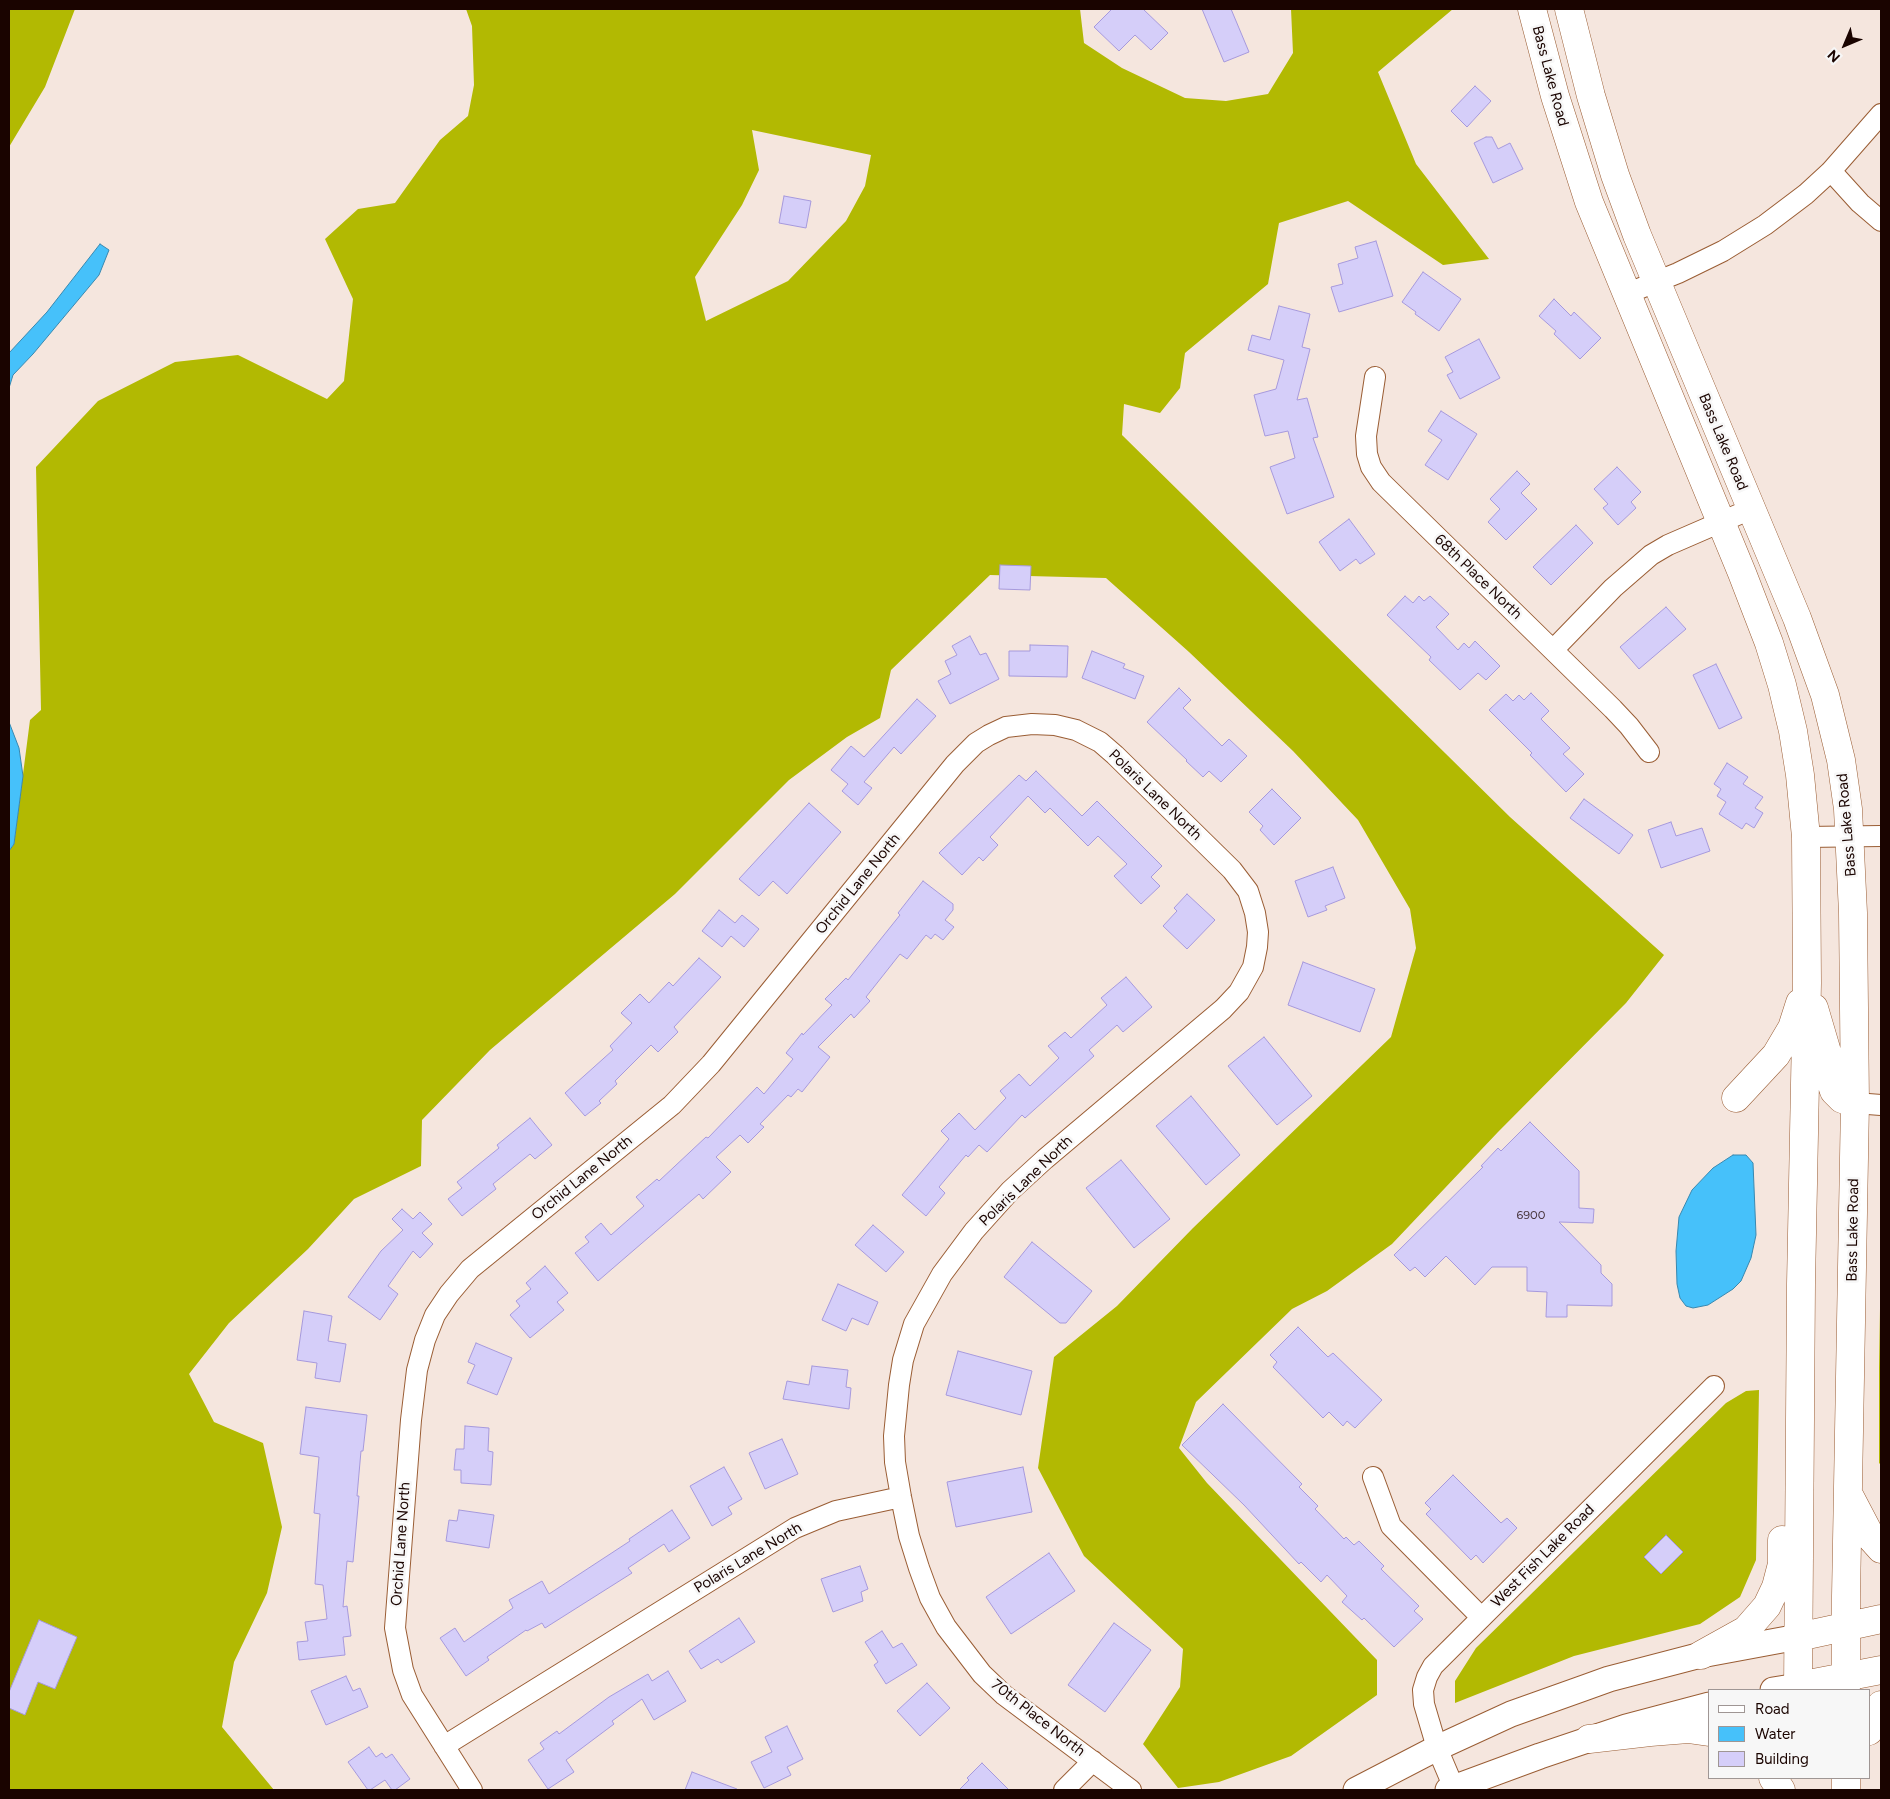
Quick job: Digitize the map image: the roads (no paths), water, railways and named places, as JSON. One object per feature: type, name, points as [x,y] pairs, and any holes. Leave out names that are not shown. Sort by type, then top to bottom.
[{"type":"main road","name":"Bass Lake Road","points":[[1532,9],[1570,148],[1589,202],[1769,643],[1793,731],[1800,775],[1806,837],[1807,983],[1798,1637],[1790,1689]]},
{"type":"main road","name":"Bass Lake Road","points":[[1569,9],[1581,58],[1615,175],[1656,282],[1797,618],[1825,695],[1841,760],[1848,809],[1868,1104],[1849,1495],[1846,1684]]},
{"type":"main road","points":[[1807,983],[1829,1059],[1830,1079],[1834,1091],[1842,1099],[1868,1104]]},
{"type":"main road","points":[[1736,1098],[1776,1055],[1792,1028],[1807,983]]},
{"type":"main road","points":[[1701,1655],[1746,1630],[1756,1619],[1767,1606],[1776,1587],[1782,1564],[1785,1336],[1802,1248]]},
{"type":"main road","points":[[1849,1495],[1872,1539],[1881,1549]]},
{"type":"main road","points":[[1798,1637],[1881,1619]]},
{"type":"main road","points":[[1790,1689],[1846,1684],[1881,1670]]},
{"type":"main road","points":[[1870,1729],[1881,1705]]},
{"type":"main road","points":[[1589,1739],[1688,1729],[1708,1732]]},
{"type":"main road","points":[[1774,1779],[1781,1790]]},
{"type":"street","points":[[1626,294],[1724,251],[1765,225],[1806,194],[1831,171],[1881,114]]},
{"type":"street","points":[[1831,171],[1860,203],[1881,221]]},
{"type":"street","name":"68th Place North","points":[[1375,377],[1366,436],[1367,454],[1371,467],[1381,482],[1624,720],[1649,752]]},
{"type":"street","points":[[1553,650],[1619,582],[1650,555],[1668,545],[1751,509]]},
{"type":"street","name":"Polaris Lane North","points":[[444,1746],[795,1528],[836,1511],[900,1497],[894,1436],[895,1409],[903,1360],[914,1324],[942,1274],[974,1231],[1010,1191],[1045,1159],[1223,1009],[1239,992],[1252,967],[1257,946],[1256,913],[1248,891],[1232,870],[1100,742],[1076,730],[1055,725],[1032,724]]},
{"type":"street","name":"Orchid Lane North","points":[[472,1790],[412,1695],[402,1670],[395,1628],[416,1378],[425,1340],[436,1315],[449,1294],[470,1269],[672,1105],[747,1020],[955,764],[976,743],[1006,727],[1032,724]]},
{"type":"street","points":[[1806,837],[1881,836]]},
{"type":"street","name":"West Fish Lake Road","points":[[1708,1705],[1660,1717],[1589,1739],[1451,1789],[1424,1704],[1423,1690],[1433,1666],[1714,1386]]},
{"type":"street","points":[[1373,1477],[1391,1526],[1481,1617]]},
{"type":"street","name":"70th Place North","points":[[900,1497],[909,1536],[930,1598],[946,1627],[982,1674],[1004,1694],[1131,1790]]},
{"type":"street","points":[[1356,1790],[1437,1748],[1511,1714],[1609,1679],[1701,1655],[1798,1637]]},
{"type":"street","points":[[1064,1790],[1093,1761]]},
{"type":"water","points":[[100,244],[109,250],[99,275],[13,375],[9,388],[9,353],[47,312]]},
{"type":"water","points":[[9,722],[19,748],[23,776],[14,844],[9,851]]},
{"type":"water","points":[[1733,1155],[1746,1155],[1753,1163],[1756,1235],[1751,1258],[1741,1281],[1733,1289],[1708,1305],[1693,1308],[1686,1306],[1680,1298],[1677,1284],[1676,1251],[1679,1217],[1692,1190],[1713,1168]]}]
